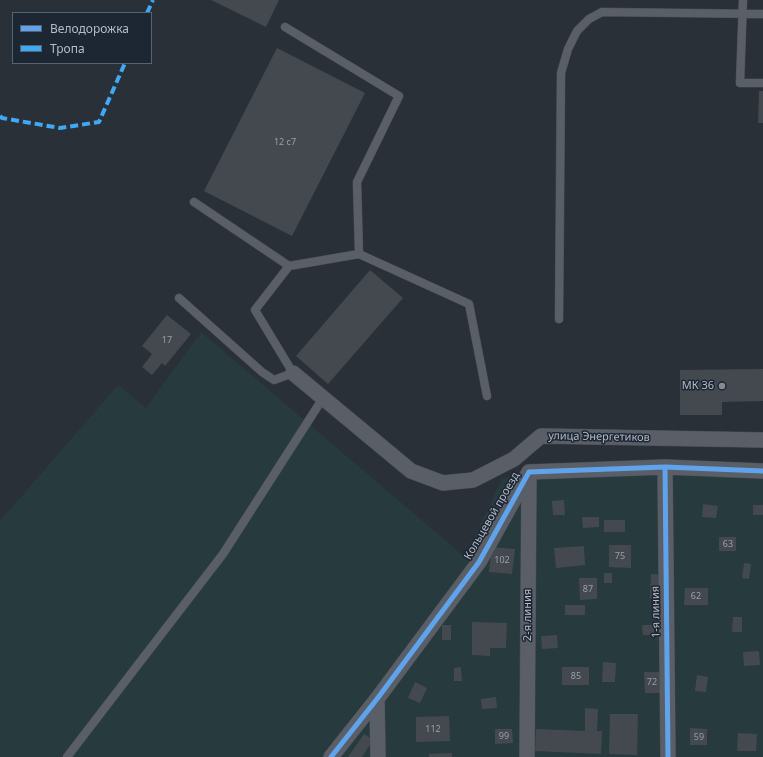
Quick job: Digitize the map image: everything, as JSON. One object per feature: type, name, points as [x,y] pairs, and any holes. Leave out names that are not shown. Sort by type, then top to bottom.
[{"type":"street","name":"улица Энергетиков","points":[[293,374],[411,471],[443,483],[473,480],[514,459],[542,436],[763,440]]},
{"type":"street","name":"Кольцевой проезд","points":[[332,757],[479,562],[529,472],[664,467],[763,472]]},
{"type":"street","name":"1-я линия","points":[[664,467],[668,757]]},
{"type":"street","name":"2-я линия","points":[[527,757],[529,472]]},
{"type":"street","points":[[377,699],[378,757]]},
{"type":"lane","points":[[743,0],[740,83],[763,83]]},
{"type":"lane","points":[[559,319],[561,73],[568,49],[577,31],[589,20],[602,12],[763,14]]},
{"type":"lane","points":[[285,27],[399,96],[357,182],[359,254]]},
{"type":"lane","points":[[194,202],[289,266]]},
{"type":"lane","points":[[179,298],[262,372],[274,380],[293,374],[255,310],[289,266],[359,254],[469,304],[487,396]]},
{"type":"lane","points":[[66,757],[223,554],[323,398]]},
{"type":"green space","points":[[201,332],[465,557],[502,479],[529,472],[763,471],[763,757],[0,757],[0,521],[118,385],[146,408]]},
{"type":"building","points":[[211,0],[279,0],[266,27]]},
{"type":"building","points":[[277,48],[365,93],[292,236],[204,191]]},
{"type":"building","points":[[759,91],[763,91],[763,123],[758,123]]},
{"type":"building","points":[[370,270],[403,298],[328,384],[296,356]]},
{"type":"building","points":[[167,315],[191,334],[165,366],[162,363],[152,375],[142,367],[152,354],[142,346]]},
{"type":"building","name":"МК 36","points":[[763,369],[763,401],[722,402],[722,415],[680,415],[680,370]]},
{"type":"building","points":[[564,500],[565,515],[553,515],[552,501]]},
{"type":"building","points":[[703,504],[718,506],[716,518],[702,517]]},
{"type":"building","points":[[753,505],[763,505],[763,515],[753,515]]},
{"type":"building","points":[[582,517],[599,517],[599,527],[583,528]]},
{"type":"building","points":[[604,520],[625,520],[625,532],[604,532]]},
{"type":"building","points":[[719,537],[736,537],[736,551],[719,551]]},
{"type":"building","points":[[609,545],[631,545],[631,568],[609,567]]},
{"type":"building","points":[[584,546],[585,565],[556,568],[554,548]]},
{"type":"building","points":[[492,547],[515,549],[512,574],[489,572]]},
{"type":"building","points":[[744,563],[751,564],[749,579],[742,578]]},
{"type":"building","points":[[604,573],[612,573],[612,583],[604,583]]},
{"type":"building","points":[[651,574],[662,575],[661,599],[650,599]]},
{"type":"building","points":[[579,578],[597,578],[597,599],[580,600]]},
{"type":"building","points":[[685,588],[708,588],[708,605],[684,605]]},
{"type":"building","points":[[565,605],[585,605],[585,615],[565,615]]},
{"type":"building","points":[[733,617],[742,617],[742,632],[732,632]]},
{"type":"building","points":[[472,622],[507,623],[506,648],[490,648],[490,656],[472,655]]},
{"type":"building","points":[[442,625],[451,625],[451,640],[442,640]]},
{"type":"building","points":[[642,625],[654,625],[654,635],[643,635]]},
{"type":"building","points":[[557,635],[558,648],[542,649],[541,636]]},
{"type":"building","points":[[759,651],[760,665],[744,666],[743,652]]},
{"type":"building","points":[[603,662],[616,663],[615,682],[602,682]]},
{"type":"building","points":[[461,667],[462,681],[454,681],[454,668]]},
{"type":"building","points":[[562,667],[589,667],[589,685],[562,685]]},
{"type":"building","points":[[644,672],[660,672],[661,693],[645,693]]},
{"type":"building","points":[[697,675],[708,677],[706,692],[695,691]]},
{"type":"building","points":[[415,682],[427,688],[420,703],[408,698]]},
{"type":"building","points":[[496,697],[497,708],[482,709],[481,699]]},
{"type":"building","points":[[585,708],[598,709],[597,731],[602,731],[601,754],[535,751],[536,729],[585,731]]},
{"type":"building","points":[[610,714],[638,714],[637,755],[609,754]]},
{"type":"building","points":[[449,716],[450,741],[416,742],[416,717]]},
{"type":"building","points":[[690,728],[707,729],[707,745],[690,745]]},
{"type":"building","points":[[495,729],[512,729],[513,743],[495,744]]},
{"type":"building","points":[[738,733],[757,734],[756,751],[737,751]]},
{"type":"building","points":[[364,734],[373,740],[362,757],[348,757]]},
{"type":"building","points":[[452,753],[452,757],[429,757],[429,754]]},
{"type":"marked path","points":[[147,12],[153,0]]},
{"type":"marked path","points":[[0,116],[2,118],[60,128],[99,122],[125,64]]},
{"type":"cycle path","points":[[665,467],[668,757]]},
{"type":"cycle path","points":[[331,757],[377,699],[479,562],[529,472],[665,467],[763,471]]},
{"type":"place","name":"МК 36","points":[[722,386]]}]
